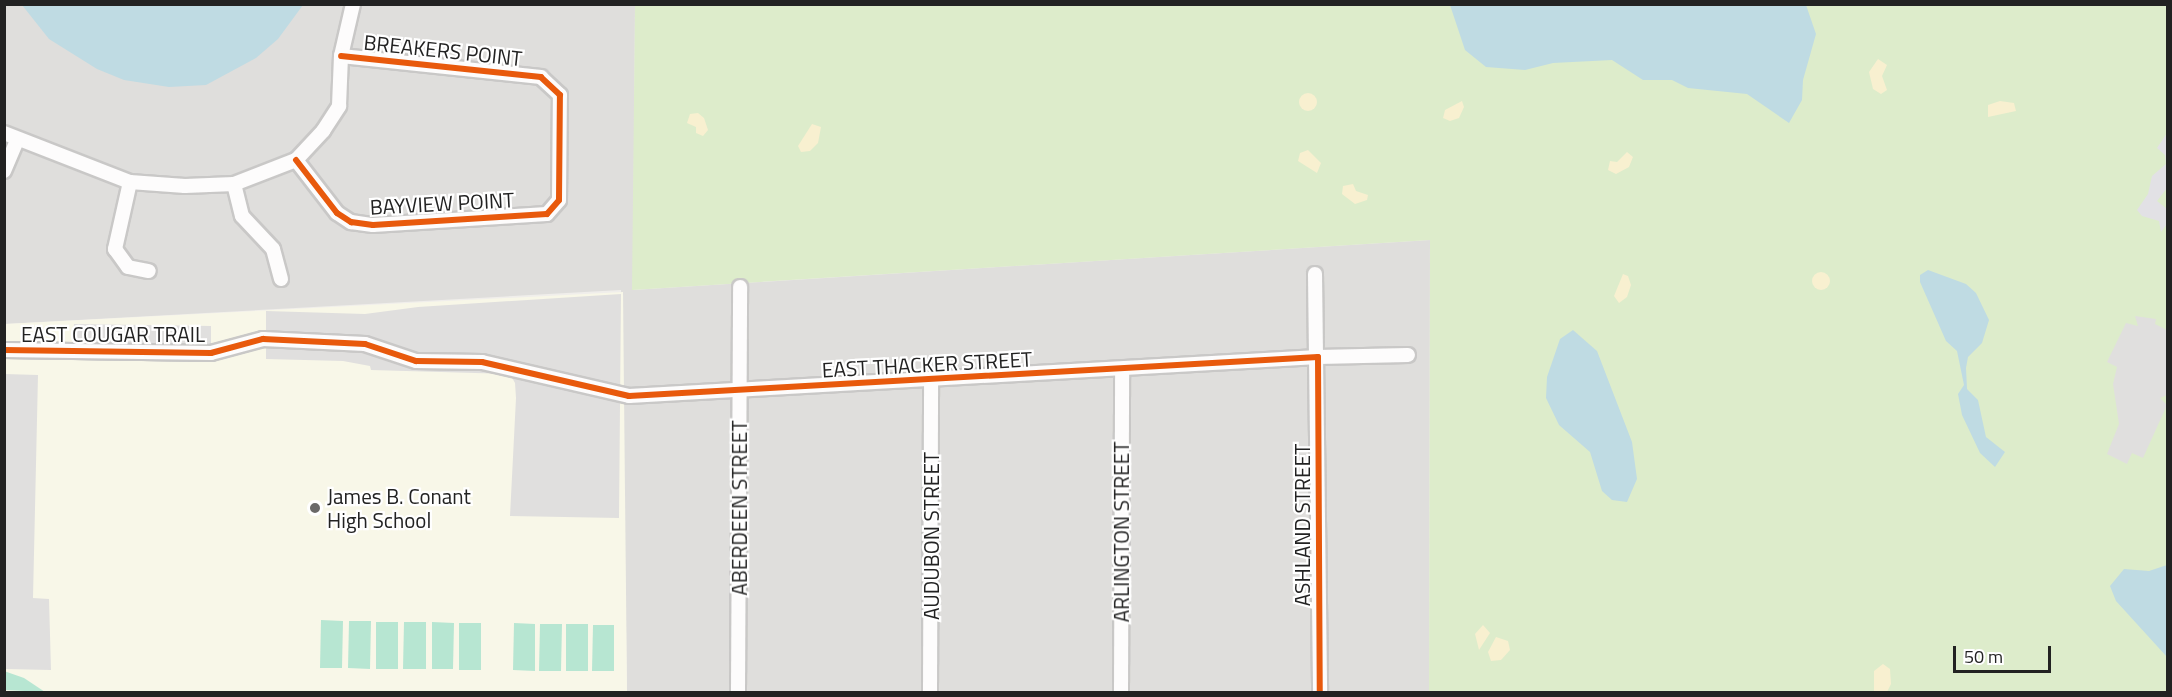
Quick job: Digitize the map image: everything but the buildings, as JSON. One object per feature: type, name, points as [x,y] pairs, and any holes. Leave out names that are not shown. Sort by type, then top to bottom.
[{"type":"street","points":[[4,133],[17,140],[130,182],[184,186],[234,184],[296,160],[323,131],[339,106],[341,56],[353,4]]},
{"type":"street","name":"BREAKERS POINT","points":[[341,56],[541,77],[560,95],[559,200],[547,214]]},
{"type":"street","points":[[4,171],[17,140]]},
{"type":"street","name":"BAYVIEW POINT","points":[[296,160],[337,213],[351,222],[373,225],[547,214]]},
{"type":"street","points":[[130,182],[116,249],[129,267],[149,271]]},
{"type":"street","points":[[234,184],[242,216],[273,249],[280,279]]},
{"type":"street","name":"ASHLAND STREET","points":[[1315,274],[1318,357],[1320,693]]},
{"type":"street","name":"ABERDEEN STREET","points":[[738,693],[740,287]]},
{"type":"street","name":"EAST COUGAR TRAIL","points":[[4,350],[210,353],[263,339],[365,344],[416,361],[482,362],[610,391]]},
{"type":"street","name":"EAST THACKER STREET","points":[[610,391],[629,396],[740,391],[1122,371],[1318,357],[1408,355]]},
{"type":"street","name":"ARLINGTON STREET","points":[[1121,693],[1122,371]]},
{"type":"street","name":"AUDUBON STREET","points":[[930,693],[931,380]]},
{"type":"shaded area","points":[[5,5],[635,5],[633,290],[1430,240],[1429,692],[627,692],[621,290],[5,324]]},
{"type":"shaded area","points":[[2167,133],[2167,188],[2157,201],[2167,209],[2167,224],[2161,232],[2159,221],[2142,216],[2137,210],[2148,194],[2152,176],[2166,164],[2165,155],[2157,148]]},
{"type":"shaded area","name":"James B. Conant High School","points":[[623,292],[627,692],[5,692],[5,324]]},
{"type":"shaded area","points":[[621,294],[619,518],[510,516],[516,398],[515,383],[510,374],[371,370],[370,366],[343,361],[266,359],[266,311],[365,314],[418,307]]},
{"type":"shaded area","points":[[2135,316],[2156,319],[2155,324],[2167,330],[2167,395],[2160,398],[2167,405],[2143,458],[2132,453],[2127,464],[2107,454],[2119,424],[2113,384],[2117,367],[2107,362],[2126,323],[2138,326]]},
{"type":"shaded area","points":[[74,324],[211,326],[211,353],[73,351]]},
{"type":"shaded area","points":[[5,374],[38,375],[33,598],[49,599],[51,670],[5,669]]},
{"type":"green space","points":[[635,5],[2167,5],[2167,692],[1429,692],[1430,240],[632,290]]},
{"type":"green space","points":[[321,620],[343,621],[342,668],[320,668]]},
{"type":"green space","points":[[349,621],[371,621],[370,669],[348,668]]},
{"type":"green space","points":[[376,622],[398,622],[398,669],[376,669]]},
{"type":"green space","points":[[404,622],[426,622],[426,669],[403,669]]},
{"type":"green space","points":[[432,622],[454,623],[453,669],[432,669]]},
{"type":"green space","points":[[459,623],[481,623],[481,670],[459,670]]},
{"type":"green space","points":[[514,623],[535,624],[535,671],[513,670]]},
{"type":"green space","points":[[540,624],[562,624],[561,671],[539,671]]},
{"type":"green space","points":[[566,624],[588,624],[588,671],[566,671]]},
{"type":"green space","points":[[593,625],[614,625],[614,671],[592,671]]},
{"type":"green space","points":[[4,671],[24,678],[45,692],[5,690]]},
{"type":"sand","points":[[1878,59],[1887,65],[1882,76],[1887,90],[1881,94],[1873,89],[1869,72]]},
{"type":"sand","points":[[1308,93],[1314,96],[1317,102],[1314,108],[1308,111],[1302,108],[1299,102],[1302,96]]},
{"type":"sand","points":[[1462,101],[1464,107],[1459,118],[1450,121],[1443,118],[1445,110]]},
{"type":"sand","points":[[2000,101],[2014,103],[2016,111],[1988,117],[1988,105]]},
{"type":"sand","points":[[698,113],[704,118],[708,130],[703,136],[696,133],[696,127],[687,123],[690,114]]},
{"type":"sand","points":[[812,124],[821,127],[818,143],[810,151],[801,152],[798,146]]},
{"type":"sand","points":[[1308,150],[1321,163],[1317,173],[1298,161],[1300,153]]},
{"type":"sand","points":[[1627,152],[1633,157],[1629,167],[1616,174],[1608,170],[1610,161],[1617,162]]},
{"type":"sand","points":[[1353,184],[1356,191],[1368,195],[1367,200],[1355,204],[1342,194],[1343,186]]},
{"type":"sand","points":[[1821,272],[1827,275],[1830,281],[1827,287],[1821,290],[1815,287],[1812,281],[1815,275]]},
{"type":"sand","points":[[1623,274],[1628,276],[1631,285],[1627,297],[1619,303],[1614,296]]},
{"type":"sand","points":[[1483,625],[1490,633],[1479,650],[1475,634]]},
{"type":"sand","points":[[1496,637],[1508,641],[1510,650],[1501,660],[1491,661],[1488,652]]},
{"type":"sand","points":[[1883,664],[1890,669],[1891,684],[1887,692],[1874,692],[1874,671]]},
{"type":"water","points":[[22,5],[303,5],[278,39],[256,58],[206,85],[169,87],[124,80],[97,69],[49,39]]},
{"type":"water","points":[[1450,5],[1806,5],[1816,34],[1803,80],[1802,100],[1789,123],[1747,94],[1688,88],[1672,80],[1643,80],[1612,60],[1553,63],[1525,70],[1486,67],[1465,50]]},
{"type":"water","points":[[1928,270],[1966,284],[1976,293],[1989,320],[1982,343],[1968,357],[1966,368],[1967,389],[1978,400],[1986,437],[2005,452],[1995,467],[1980,453],[1962,415],[1958,394],[1964,385],[1957,351],[1946,341],[1920,282],[1920,275]]},
{"type":"water","points":[[1573,330],[1597,351],[1632,442],[1637,479],[1627,502],[1612,500],[1602,491],[1590,452],[1559,425],[1546,398],[1547,377],[1560,339]]},
{"type":"water","points":[[2167,565],[2167,657],[2116,601],[2110,586],[2124,569],[2149,571]]},
{"type":"cycle path","points":[[296,160],[337,213],[351,222],[373,225],[547,214],[559,200],[560,95],[541,77],[341,56]]},
{"type":"cycle path","points":[[4,350],[211,353],[263,339],[365,344],[416,361],[482,362],[629,396],[1318,357],[1320,692]]},
{"type":"place","name":"James B. Conant High School","points":[[315,508]]}]
